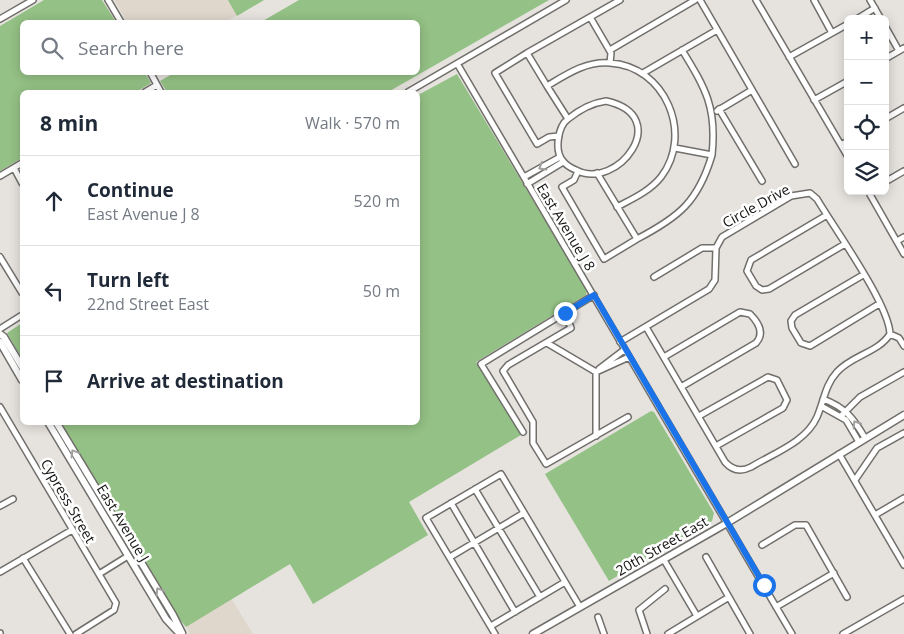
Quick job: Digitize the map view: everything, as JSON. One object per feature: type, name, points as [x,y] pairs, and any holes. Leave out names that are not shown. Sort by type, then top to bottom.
[{"type":"main road","points":[[0,334],[4,337],[20,364]]},
{"type":"main road","points":[[0,342],[20,377]]},
{"type":"main road","name":"20th Street East","points":[[534,634],[727,523],[904,415]]},
{"type":"main road","name":"East Avenue J","points":[[50,425],[166,619],[181,634]]},
{"type":"main road","name":"East Avenue J","points":[[58,425],[173,615],[181,634]]},
{"type":"street","points":[[0,19],[33,0]]},
{"type":"street","points":[[108,0],[120,20]]},
{"type":"street","points":[[412,90],[458,65],[566,0]]},
{"type":"street","points":[[559,136],[549,137],[537,144],[495,72],[620,0]]},
{"type":"street","points":[[610,50],[695,0]]},
{"type":"street","points":[[700,0],[795,164]]},
{"type":"street","points":[[756,0],[844,150]]},
{"type":"street","points":[[814,0],[832,33]]},
{"type":"street","points":[[870,0],[879,15]]},
{"type":"street","points":[[864,15],[875,8]]},
{"type":"street","points":[[590,17],[610,50],[610,62]]},
{"type":"street","points":[[790,57],[844,26]]},
{"type":"street","points":[[643,73],[717,30]]},
{"type":"street","points":[[889,32],[902,50],[889,57]]},
{"type":"street","points":[[578,171],[574,180],[562,187],[604,258],[680,213],[705,178],[712,155],[712,113],[707,93],[682,50]]},
{"type":"street","points":[[528,53],[568,119]]},
{"type":"street","points":[[547,86],[580,67],[610,62],[627,66],[643,73],[662,92],[673,112],[676,129],[675,148],[662,177],[649,189],[617,208]]},
{"type":"street","name":"East Avenue J 8","points":[[458,65],[792,634]]},
{"type":"street","points":[[152,75],[160,90]]},
{"type":"street","points":[[814,100],[844,83]]},
{"type":"street","points":[[149,90],[157,86]]},
{"type":"street","points":[[712,113],[752,90]]},
{"type":"street","points":[[606,101],[621,104],[637,122],[638,142],[634,150],[628,157],[597,173],[587,174],[563,162],[560,157],[559,136],[563,124],[568,119],[594,103],[606,101]]},
{"type":"street","points":[[889,117],[904,108]]},
{"type":"street","points":[[719,109],[762,181]]},
{"type":"street","points":[[675,148],[712,155]]},
{"type":"street","points":[[524,178],[560,157]]},
{"type":"street","points":[[527,184],[563,162]]},
{"type":"street","points":[[0,176],[20,164]]},
{"type":"street","points":[[14,168],[20,179]]},
{"type":"street","points":[[889,180],[904,171]]},
{"type":"street","points":[[597,173],[637,240]]},
{"type":"street","name":"Circle Drive","points":[[620,342],[710,289],[715,280],[716,248],[727,234],[791,196],[810,193],[817,199],[827,215]]},
{"type":"street","points":[[870,195],[904,254]]},
{"type":"street","points":[[646,327],[728,465],[742,470],[752,467],[805,434],[814,424],[827,384],[839,370],[880,345],[890,334],[889,325],[879,304],[846,244],[827,215],[750,260],[747,271],[756,286],[762,290],[770,289],[846,244]]},
{"type":"street","points":[[897,241],[904,237]]},
{"type":"street","points":[[654,276],[702,248],[716,248]]},
{"type":"street","points":[[0,257],[20,290]]},
{"type":"street","points":[[863,275],[795,315],[790,321],[792,328],[801,343],[810,346],[879,304]]},
{"type":"street","points":[[523,432],[482,364],[594,295]]},
{"type":"street","points":[[664,357],[740,312],[748,313],[753,317],[761,332],[756,343],[681,387]]},
{"type":"street","points":[[565,313],[571,328],[508,364],[503,371],[533,422],[533,443],[546,464],[628,417]]},
{"type":"street","points":[[0,330],[20,316]]},
{"type":"street","points":[[890,334],[899,338],[904,346]]},
{"type":"street","points":[[546,343],[596,372]]},
{"type":"street","points":[[596,372],[624,350]]},
{"type":"street","points":[[596,372],[629,357]]},
{"type":"street","points":[[596,372],[596,436]]},
{"type":"street","points":[[842,416],[860,397],[904,372]]},
{"type":"street","points":[[698,416],[766,378],[775,378],[786,394],[787,400],[783,408],[716,446]]},
{"type":"street","points":[[823,399],[846,411],[862,440]]},
{"type":"street","points":[[821,406],[842,416],[862,440]]},
{"type":"street","name":"Cypress Street","points":[[0,407],[99,574],[116,607],[76,634]]},
{"type":"street","points":[[855,480],[877,448],[904,432]]},
{"type":"street","points":[[839,454],[904,565]]},
{"type":"street","points":[[495,634],[426,518],[501,474],[580,607]]},
{"type":"street","points":[[475,489],[540,597]]},
{"type":"street","points":[[875,515],[904,498]]},
{"type":"street","points":[[0,506],[13,499]]},
{"type":"street","points":[[451,503],[515,612]]},
{"type":"street","points":[[450,557],[524,513]]},
{"type":"street","points":[[762,545],[800,524],[806,525],[847,597]]},
{"type":"street","points":[[0,572],[72,530]]},
{"type":"street","points":[[99,574],[128,556]]},
{"type":"street","points":[[706,557],[750,634]]},
{"type":"street","points":[[23,558],[70,634]]},
{"type":"street","points":[[664,560],[697,616]]},
{"type":"street","points":[[776,607],[834,573]]},
{"type":"street","points":[[491,626],[565,582]]},
{"type":"street","points":[[647,634],[640,610],[665,589]]},
{"type":"street","points":[[668,634],[729,597]]},
{"type":"street","points":[[843,634],[904,599]]},
{"type":"street","points":[[598,617],[604,634]]},
{"type":"shaded area","points":[[114,0],[264,0],[229,20],[126,20]]},
{"type":"shaded area","points":[[231,598],[253,634],[190,634],[186,626]]},
{"type":"green space","points":[[44,0],[102,0],[115,20],[20,20],[20,75],[146,75],[151,83],[139,90],[20,90],[20,159],[0,171],[0,26]]},
{"type":"green space","points":[[228,0],[264,0],[237,16]]},
{"type":"green space","points":[[299,0],[549,0],[420,74],[420,20],[264,20]]},
{"type":"green space","points":[[457,74],[587,290],[586,295],[476,362],[521,435],[409,502],[428,535],[313,604],[290,564],[186,627],[173,611],[61,425],[420,425],[420,94]]},
{"type":"green space","points":[[170,75],[418,75],[392,90],[166,90],[160,81]]},
{"type":"green space","points":[[20,324],[20,356],[7,333]]},
{"type":"green space","points":[[651,411],[654,412],[714,513],[712,521],[609,581],[545,474]]},
{"type":"route","points":[[565,313],[594,295],[624,350],[764,585]]}]
